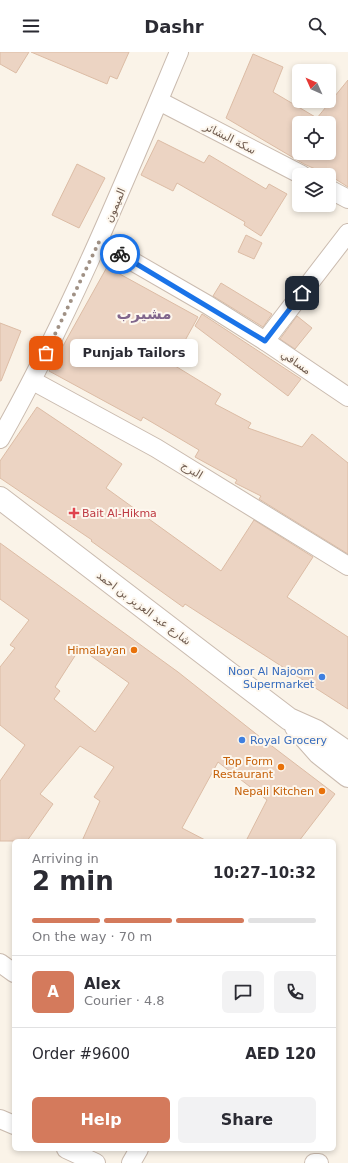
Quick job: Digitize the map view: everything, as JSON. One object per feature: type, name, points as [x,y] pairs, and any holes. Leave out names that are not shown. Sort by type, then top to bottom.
[{"type":"street","name":"الميمون","points":[[0,439],[33,381],[99,242],[179,52]]},
{"type":"street","name":"سكة البشائر","points":[[159,101],[292,170]]},
{"type":"street","points":[[336,193],[348,199]]},
{"type":"street","points":[[265,341],[348,233]]},
{"type":"street","name":"مسافي","points":[[99,242],[208,305],[265,341],[348,397]]},
{"type":"street","name":"البرج","points":[[33,381],[156,448],[348,566]]},
{"type":"street","name":"شارع عبد العزيز بن احمد","points":[[0,498],[289,718],[316,732],[348,753]]},
{"type":"street","name":"شارع عبد العزيز بن احمد","points":[[289,718],[307,741],[348,776]]},
{"type":"street","points":[[0,963],[12,972]]},
{"type":"street","points":[[0,1119],[12,1124]]},
{"type":"street","points":[[70,1151],[96,1163]]},
{"type":"street","points":[[131,1163],[137,1151]]},
{"type":"street","points":[[314,1163],[319,1163]]},
{"type":"building","points":[[0,52],[29,52],[16,73],[0,64]]},
{"type":"building","points":[[31,52],[129,52],[117,79],[110,76],[107,84]]},
{"type":"building","points":[[253,54],[283,67],[273,92],[292,103],[292,108],[300,108],[314,116],[292,116],[292,157],[226,118]]},
{"type":"building","points":[[348,80],[348,187],[336,179],[336,168],[313,168],[297,160],[336,160],[336,116],[319,116],[325,108],[336,108],[336,95]]},
{"type":"building","points":[[158,140],[204,163],[209,155],[266,189],[269,184],[287,194],[261,236],[244,225],[245,222],[177,183],[173,191],[141,175]]},
{"type":"building","points":[[77,164],[105,178],[79,228],[52,215]]},
{"type":"building","points":[[246,235],[262,243],[254,259],[238,252]]},
{"type":"building","points":[[107,267],[198,317],[172,364],[221,394],[215,404],[251,423],[248,428],[302,447],[312,434],[348,463],[348,554],[259,499],[261,496],[235,483],[237,480],[195,457],[199,450],[143,417],[141,421],[49,371]]},
{"type":"building","points":[[221,283],[272,314],[263,327],[213,296]]},
{"type":"building","points":[[202,314],[301,379],[288,396],[195,326]]},
{"type":"building","points":[[297,316],[312,328],[295,349],[280,339]]},
{"type":"building","points":[[0,323],[21,331],[1,381],[0,381]]},
{"type":"building","points":[[37,407],[122,464],[106,488],[221,571],[254,520],[313,557],[287,597],[348,637],[348,709],[185,604],[183,607],[91,541],[92,540],[0,478],[0,461]]},
{"type":"building","points":[[0,543],[178,672],[335,794],[301,839],[247,839],[267,800],[218,762],[182,828],[203,839],[83,839],[100,801],[94,797],[114,767],[80,746],[40,794],[53,804],[28,839],[0,841],[0,781],[25,745],[0,725],[0,667],[15,648],[10,645],[29,620],[0,599]],"holes":[[[80,648],[129,683],[95,732],[54,699],[60,691],[55,687]]]},
{"type":"way so far","points":[[46,353],[99,242],[120,254]]},
{"type":"place","name":"Punjab Tailors","points":[[46,353]]},
{"type":"place","name":"Bait Al-Hikma","points":[[74,513]]},
{"type":"place","name":"Himalayan","points":[[134,650]]},
{"type":"place","name":"Noor Al Najoom Supermarket","points":[[322,677]]},
{"type":"place","name":"Royal Grocery","points":[[242,740]]},
{"type":"place","name":"Top Form Restaurant","points":[[281,767]]},
{"type":"place","name":"Nepali Kitchen","points":[[322,791]]},
{"type":"district","name":"مشيرب","points":[[144,314]]},
{"type":"route","points":[[120,254],[208,305],[265,341],[302,293]]}]
